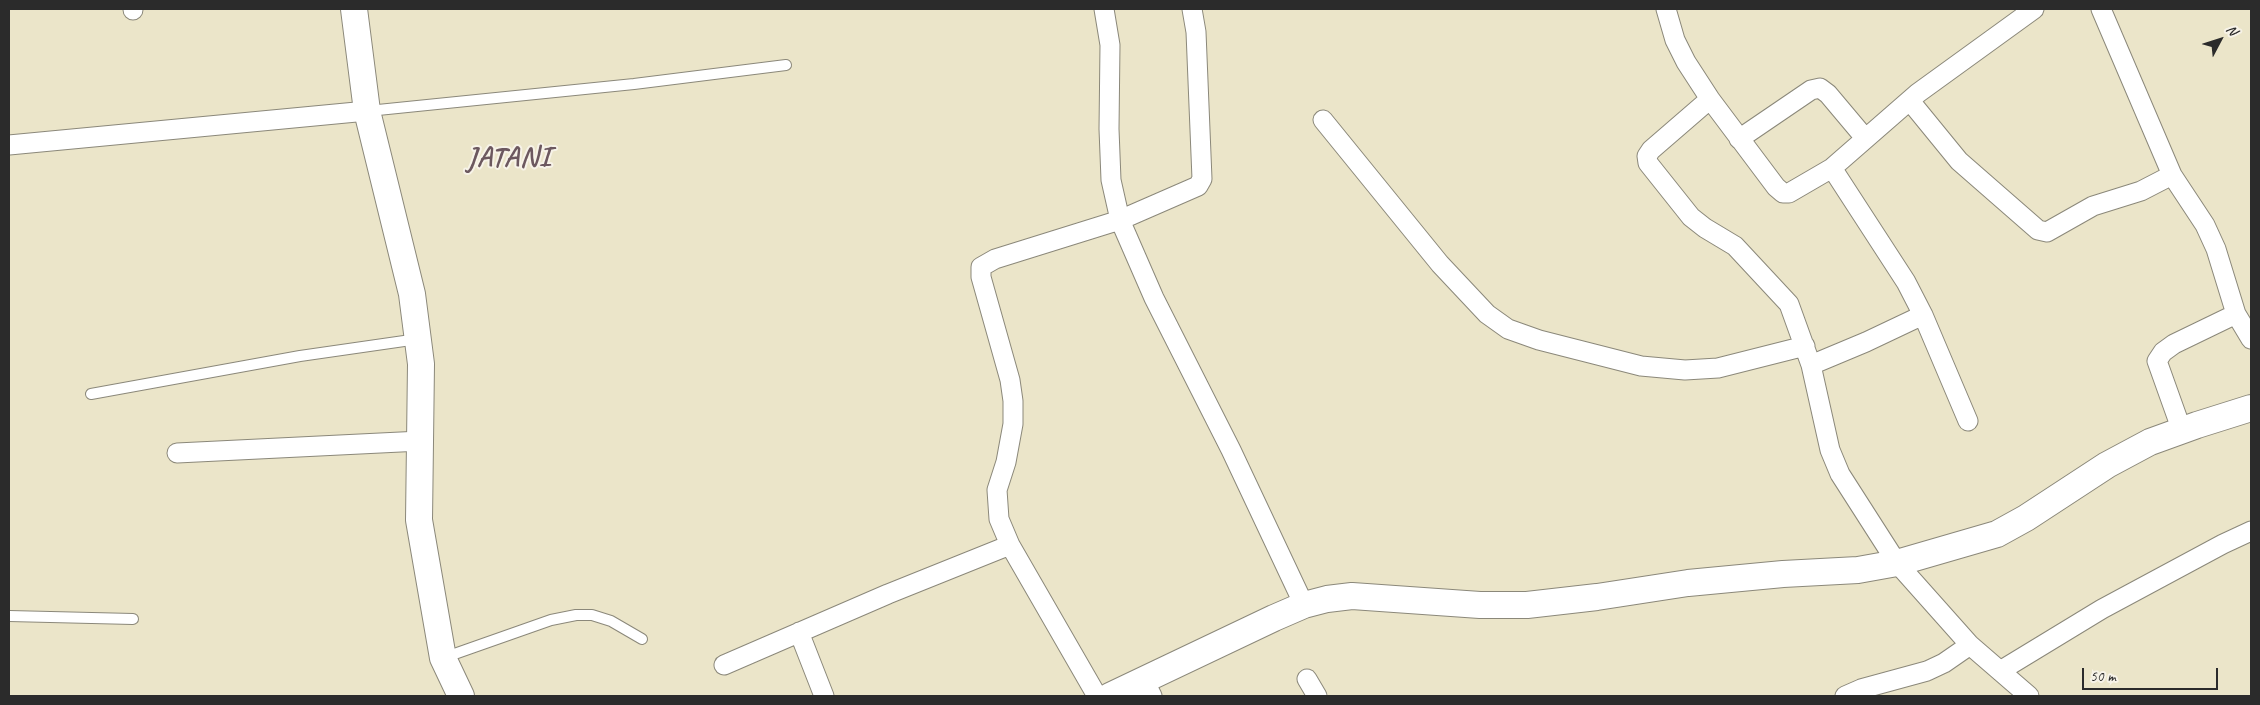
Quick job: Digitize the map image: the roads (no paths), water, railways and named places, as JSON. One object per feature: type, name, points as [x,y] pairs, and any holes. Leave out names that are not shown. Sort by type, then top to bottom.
[{"type":"street","points":[[354,9],[367,111],[412,294],[421,364],[420,520],[443,658],[461,696]]},
{"type":"street","points":[[1104,9],[1110,45],[1109,129],[1111,180],[1120,220],[1154,298],[1231,450],[1304,605]]},
{"type":"street","points":[[1096,696],[1010,544],[998,519],[997,490],[1006,462],[1013,424],[1013,401],[1010,380],[981,277],[981,267],[995,260],[1120,220],[1189,192],[1198,186],[1202,179],[1196,32],[1192,9]]},
{"type":"street","points":[[1666,9],[1675,40],[1710,99],[1776,187],[1783,193],[1797,190],[1832,168],[1910,101],[2034,9]]},
{"type":"street","points":[[2101,9],[2172,175],[2205,225],[2216,249],[2236,314],[2251,338]]},
{"type":"street","points":[[1740,139],[1811,90],[1820,88],[1828,94],[1865,138]]},
{"type":"street","points":[[1710,99],[1651,150],[1647,156],[1648,163],[1691,216],[1705,228],[1735,246],[1783,295],[1795,316],[1805,346],[1830,450],[1840,474],[1897,563],[1970,645],[2029,696]]},
{"type":"street","points":[[1910,101],[1959,161],[2038,230],[2047,232],[2093,206],[2141,191],[2172,175]]},
{"type":"street","points":[[9,145],[367,111]]},
{"type":"street","points":[[1323,120],[1440,264],[1487,314],[1508,329],[1538,340],[1641,366],[1685,370],[1718,368],[1805,346]]},
{"type":"street","points":[[1832,168],[1902,276],[1923,314],[1968,421]]},
{"type":"street","points":[[1811,365],[1866,342],[1923,314]]},
{"type":"street","points":[[2182,431],[2157,360],[2163,352],[2174,344],[2236,314]]},
{"type":"street","points":[[1110,696],[1148,688],[1304,605],[1327,599],[1352,596],[1527,605],[1597,597],[1688,583],[1783,574],[1858,570],[1897,563],[1996,534],[2026,518],[2107,465],[2150,442],[2251,408]]},
{"type":"street","points":[[177,453],[421,441]]},
{"type":"street","points":[[2000,671],[2102,609],[2251,531]]},
{"type":"street","points":[[724,665],[1010,544]]},
{"type":"street","points":[[799,632],[824,696]]},
{"type":"street","points":[[1845,696],[1861,689],[1927,671],[1944,663],[1970,645]]},
{"type":"street","points":[[1307,679],[1317,696]]},
{"type":"lane","points":[[367,111],[634,84],[786,65]]},
{"type":"lane","points":[[91,394],[300,356],[418,339]]},
{"type":"lane","points":[[443,658],[551,620],[576,615],[592,615],[611,621],[642,639]]},
{"type":"lane","points":[[9,616],[133,619]]},
{"type":"district","name":"JATANI","points":[[509,158]]}]
